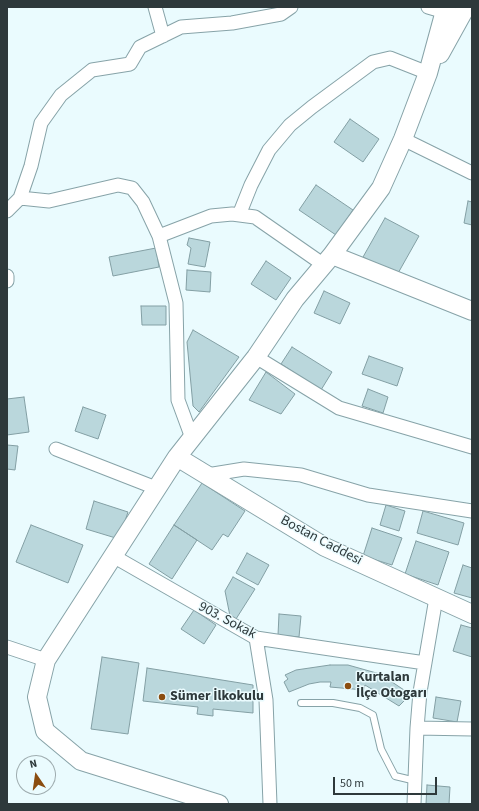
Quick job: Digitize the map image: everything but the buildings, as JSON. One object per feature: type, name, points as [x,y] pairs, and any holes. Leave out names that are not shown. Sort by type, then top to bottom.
[{"type":"main road","points":[[219,804],[81,761],[45,731],[37,697],[46,660],[177,457],[256,356],[295,299],[328,260],[381,188],[403,140],[428,73],[449,10]]},
{"type":"main road","points":[[328,260],[472,311]]},
{"type":"main road","name":"Bostan Caddesi","points":[[177,457],[325,547],[472,614]]},
{"type":"street","points":[[155,7],[163,36]]},
{"type":"street","points":[[7,211],[20,198],[31,166],[41,123],[61,95],[92,70],[130,64],[140,47],[182,27],[232,23],[281,14],[291,7]]},
{"type":"street","points":[[239,215],[251,185],[269,150],[290,125],[312,106],[373,62],[390,58],[428,73]]},
{"type":"street","points":[[403,140],[472,173]]},
{"type":"street","points":[[20,198],[48,201],[118,185],[132,188],[143,202],[159,236],[176,303],[178,400],[192,438]]},
{"type":"street","points":[[159,236],[211,216],[232,214],[255,217],[328,260]]},
{"type":"street","points":[[7,276],[7,281]]},
{"type":"street","points":[[256,356],[339,408],[472,447]]},
{"type":"street","points":[[56,449],[156,488]]},
{"type":"street","points":[[207,475],[244,469],[301,475],[368,495],[472,511]]},
{"type":"street","name":"903. Sokak","points":[[112,556],[256,638],[425,663]]},
{"type":"street","points":[[414,804],[417,728],[425,663],[436,598]]},
{"type":"street","points":[[256,638],[266,700],[270,804]]},
{"type":"street","points":[[7,646],[46,660]]},
{"type":"street","points":[[417,728],[472,729]]},
{"type":"lane","points":[[302,703],[333,703],[360,708],[373,715],[381,749],[395,776],[416,781]]},
{"type":"place","name":"Kurtalan İlçe Otogarı","points":[[348,686]]},
{"type":"place","name":"Sümer İlkokulu","points":[[162,697]]}]
